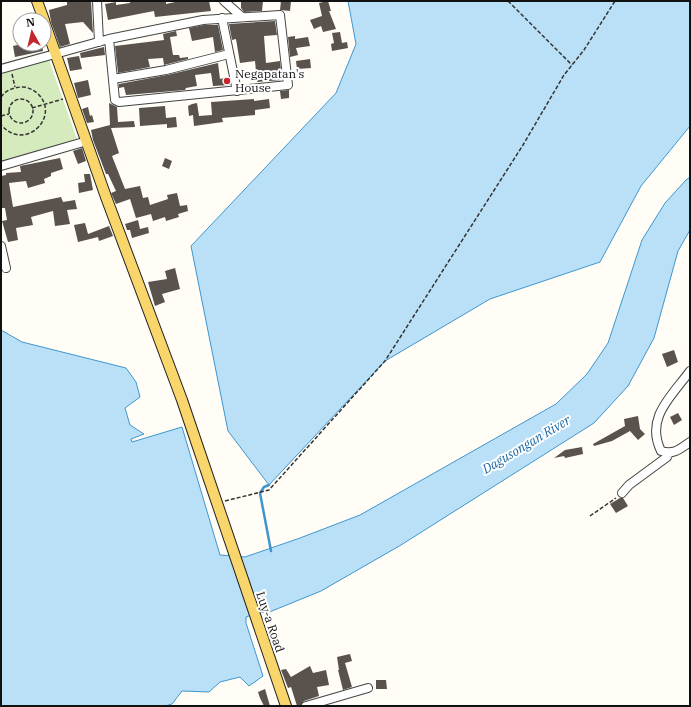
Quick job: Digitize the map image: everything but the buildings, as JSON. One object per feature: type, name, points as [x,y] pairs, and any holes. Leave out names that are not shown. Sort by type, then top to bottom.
[{"type":"main road","name":"Luy-a Road","points":[[37,1],[41,12]]},
{"type":"main road","name":"Luy-a Road","points":[[52,43],[106,197],[182,400],[217,503],[230,547],[286,706]]},
{"type":"street","points":[[97,1],[99,42]]},
{"type":"street","points":[[224,1],[242,17]]},
{"type":"street","points":[[1,69],[109,39],[203,20],[280,15],[288,85],[119,102],[115,100],[109,39]]},
{"type":"street","points":[[222,18],[237,91]]},
{"type":"street","points":[[113,79],[166,70],[229,54]]},
{"type":"street","points":[[1,166],[87,141]]},
{"type":"street","points":[[1,246],[6,268]]},
{"type":"street","points":[[690,371],[663,408],[656,421],[658,443],[662,451],[675,453],[690,442]]},
{"type":"street","points":[[622,494],[629,485],[667,457],[669,453]]},
{"type":"street","points":[[306,706],[368,688]]},
{"type":"path","points":[[508,1],[572,65]]},
{"type":"path","points":[[217,503],[269,490],[385,361],[572,65],[615,1]]},
{"type":"path","points":[[10,66],[15,88]]},
{"type":"path","points":[[1,97],[8,90],[15,88],[24,87],[33,90],[40,96],[44,104],[45,114],[42,123],[36,130],[27,134],[18,135],[8,132],[1,125]]},
{"type":"path","points":[[32,108],[71,96]]},
{"type":"path","points":[[16,100],[26,100],[32,108],[32,113],[26,121],[16,121],[10,114],[12,104],[16,100]]},
{"type":"path","points":[[1,116],[10,114]]},
{"type":"path","points":[[590,516],[622,494]]},
{"type":"green space","points":[[49,60],[77,139],[1,161],[1,72]]},
{"type":"water","points":[[348,1],[690,1],[690,126],[641,186],[600,262],[490,299],[385,361],[269,485],[228,431],[191,246],[336,93],[356,44]]},
{"type":"water","name":"Dagusongan River","points":[[690,177],[690,230],[678,251],[654,338],[628,386],[594,423],[401,545],[321,591],[267,613],[260,612],[246,617],[246,623],[263,676],[249,686],[240,677],[220,682],[209,692],[182,691],[172,704],[165,706],[1,706],[1,330],[22,342],[126,368],[136,382],[140,397],[125,408],[130,425],[144,434],[131,439],[132,442],[182,427],[220,555],[245,557],[360,515],[556,404],[587,374],[608,343],[642,240],[665,203]]},
{"type":"waterway","points":[[269,485],[264,487],[260,493],[271,551]]},
{"type":"place","name":"Negapatan's House","points":[[227,81]]}]
